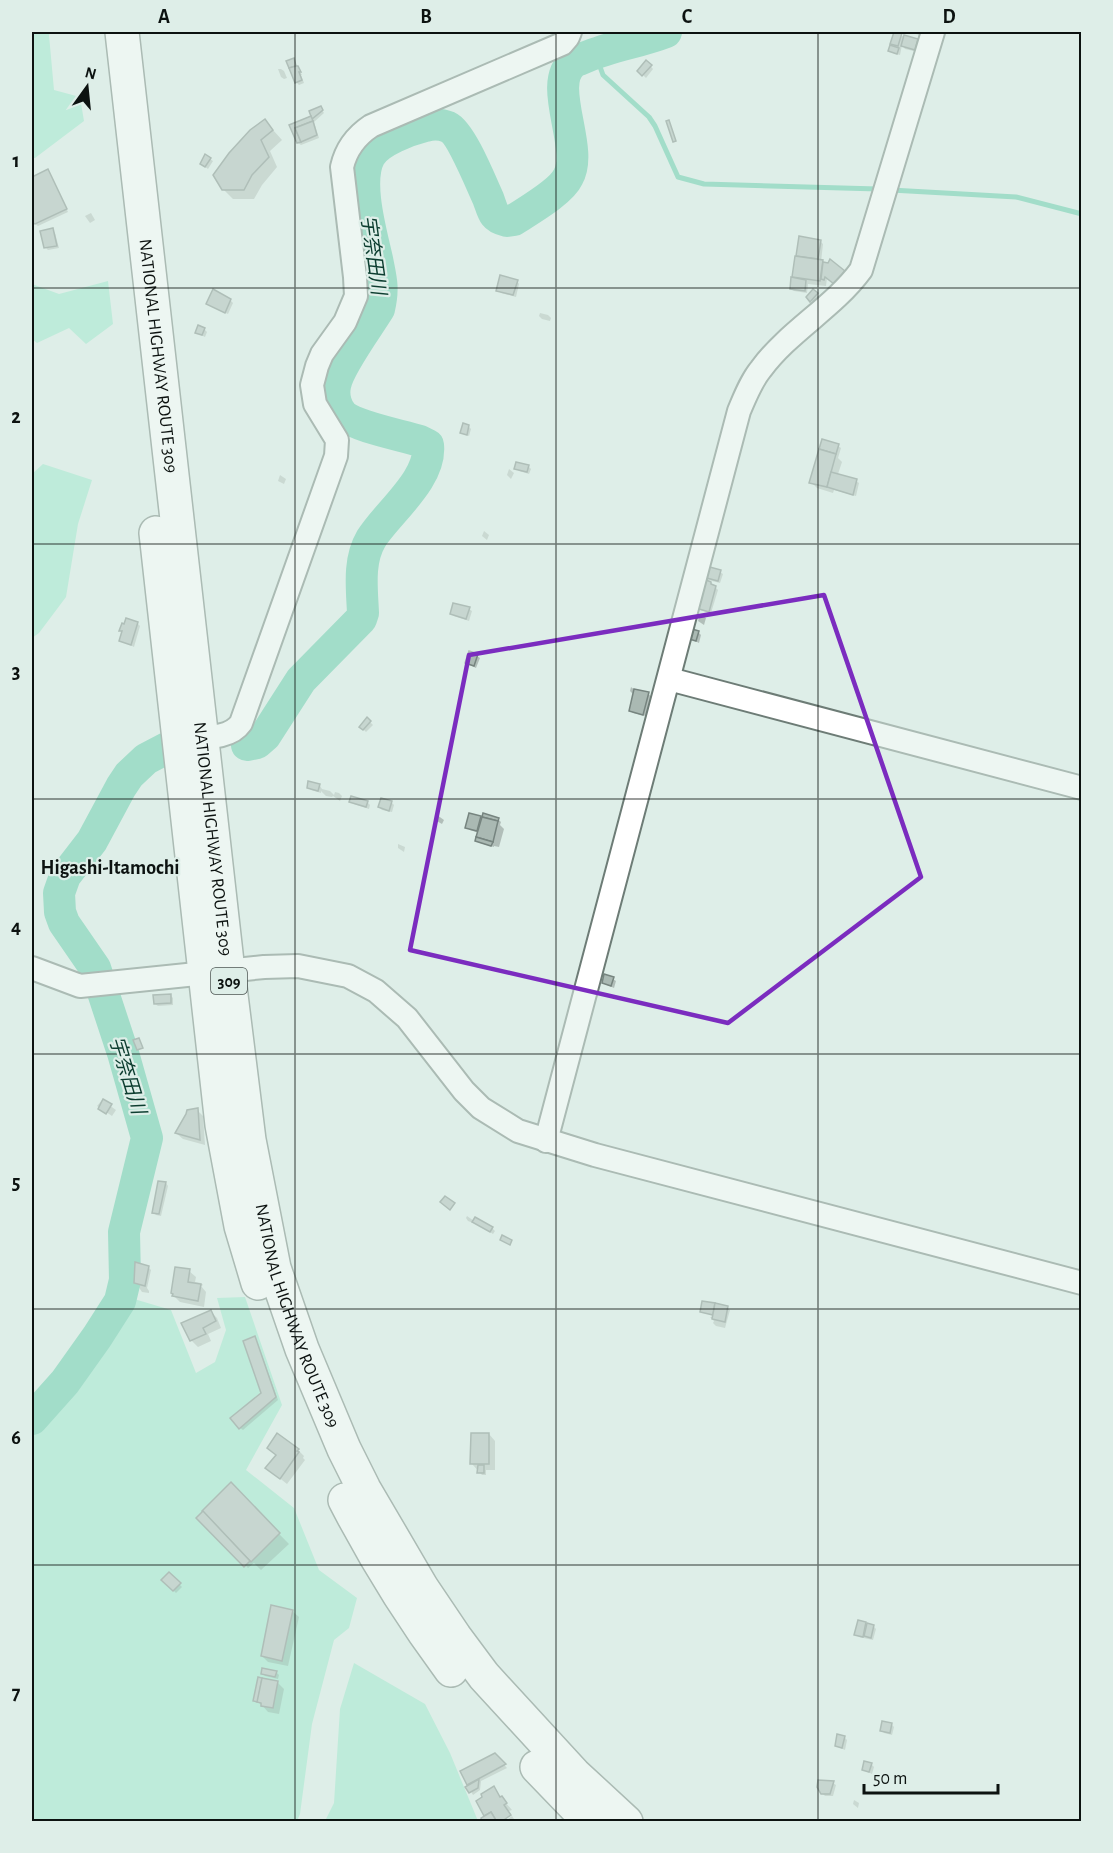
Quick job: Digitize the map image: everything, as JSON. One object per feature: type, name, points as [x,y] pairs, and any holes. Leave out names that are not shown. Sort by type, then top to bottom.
[{"type":"highway","name":"NATIONAL HIGHWAY ROUTE 309","points":[[101,32],[190,738]]},
{"type":"highway","name":"NATIONAL HIGHWAY ROUTE 309","points":[[122,32],[190,738],[216,972],[222,1125],[241,1226],[280,1354],[304,1417],[369,1546],[418,1624],[450,1669],[492,1720],[590,1821]]},
{"type":"highway","name":"NATIONAL HIGHWAY ROUTE 309","points":[[216,972],[274,1268],[302,1349],[344,1449],[369,1498],[411,1570],[484,1676],[574,1774],[626,1821]]},
{"type":"street","points":[[190,738],[230,733],[241,723],[336,456],[337,440],[315,404],[312,386],[322,354],[345,322],[356,296],[356,277],[342,167],[352,141],[371,126],[562,44],[570,32]]},
{"type":"street","points":[[546,1141],[742,402],[759,370],[773,354],[840,294],[861,270],[933,32]]},
{"type":"street","points":[[669,679],[1082,788]]},
{"type":"street","points":[[32,968],[80,986],[298,966],[331,972],[376,991],[407,1018],[464,1091],[481,1108],[518,1131],[546,1141],[1082,1283]]},
{"type":"highlighted area","points":[[824,595],[921,877],[728,1023],[410,950],[469,655]]},
{"type":"green space","points":[[32,32],[51,32],[49,35],[54,90],[80,97],[84,121],[35,158],[32,158]]},
{"type":"green space","points":[[108,281],[113,324],[86,344],[69,328],[37,343],[32,339],[32,284],[59,294]]},
{"type":"green space","points":[[43,464],[92,480],[78,524],[66,597],[39,633],[32,638],[32,474]]},
{"type":"green space","points":[[114,1293],[171,1310],[196,1373],[215,1362],[226,1330],[217,1298],[245,1297],[282,1405],[246,1470],[294,1508],[319,1570],[357,1598],[349,1628],[334,1640],[312,1724],[300,1814],[297,1821],[32,1821],[32,1417],[41,1411],[92,1339]]},
{"type":"green space","points":[[354,1663],[425,1704],[450,1753],[478,1821],[325,1821],[334,1803],[340,1709]]},
{"type":"building","points":[[894,32],[902,33],[898,46],[890,44]]},
{"type":"building","points":[[904,35],[918,39],[915,50],[901,46]]},
{"type":"building","points":[[890,45],[899,48],[897,54],[888,51]]},
{"type":"building","points":[[294,58],[296,66],[289,68],[286,61]]},
{"type":"building","points":[[646,60],[652,65],[642,76],[637,71]]},
{"type":"building","points":[[298,66],[302,80],[295,83],[289,68]]},
{"type":"building","points":[[321,106],[323,110],[312,119],[309,111]]},
{"type":"building","points":[[311,116],[313,121],[295,128],[301,142],[297,143],[289,125]]},
{"type":"building","points":[[265,119],[273,130],[261,140],[269,157],[252,175],[244,190],[222,190],[213,175],[250,130]]},
{"type":"building","points":[[669,120],[676,141],[673,142],[666,121]]},
{"type":"building","points":[[313,121],[317,135],[301,142],[295,128]]},
{"type":"building","points":[[205,154],[211,158],[205,167],[200,164]]},
{"type":"building","points":[[48,169],[67,209],[35,224],[32,222],[32,177]]},
{"type":"building","points":[[53,228],[57,246],[44,248],[40,231]]},
{"type":"building","points":[[799,236],[821,240],[818,259],[796,256]]},
{"type":"building","points":[[795,256],[823,260],[820,281],[792,277]]},
{"type":"building","points":[[830,259],[845,271],[834,284],[825,277],[824,280],[821,279],[823,262],[828,263]]},
{"type":"building","points":[[500,275],[518,280],[513,295],[496,291]]},
{"type":"building","points":[[791,277],[806,280],[805,291],[790,289]]},
{"type":"building","points":[[213,289],[231,299],[225,313],[206,304]]},
{"type":"building","points":[[813,289],[818,293],[810,302],[806,297]]},
{"type":"building","points":[[198,325],[205,328],[202,335],[195,333]]},
{"type":"building","points":[[463,423],[469,425],[467,435],[460,433]]},
{"type":"building","points":[[822,439],[839,444],[836,454],[819,449]]},
{"type":"building","points":[[819,449],[836,454],[827,487],[809,483]]},
{"type":"building","points":[[516,462],[529,465],[527,472],[514,469]]},
{"type":"building","points":[[831,472],[857,479],[853,495],[827,487]]},
{"type":"building","points":[[706,566],[721,570],[718,581],[703,577]]},
{"type":"building","points":[[704,579],[716,586],[709,612],[696,608]]},
{"type":"building","points":[[453,603],[470,607],[466,619],[450,614]]},
{"type":"building","points":[[126,618],[138,622],[131,645],[119,641],[122,631],[119,631]]},
{"type":"building","points":[[692,629],[699,631],[696,641],[689,639]]},
{"type":"building","points":[[469,651],[478,654],[474,666],[465,663]]},
{"type":"building","points":[[634,689],[649,692],[643,715],[629,711]]},
{"type":"building","points":[[367,717],[371,721],[363,730],[359,727]]},
{"type":"building","points":[[308,781],[320,784],[318,791],[307,788]]},
{"type":"building","points":[[351,796],[368,801],[366,807],[349,802]]},
{"type":"building","points":[[381,798],[392,801],[389,811],[378,807]]},
{"type":"building","points":[[469,813],[481,816],[477,831],[465,828]]},
{"type":"building","points":[[483,813],[499,818],[498,821],[482,817]]},
{"type":"building","points":[[482,817],[498,821],[493,842],[476,837]]},
{"type":"building","points":[[476,837],[493,842],[491,846],[475,841]]},
{"type":"building","points":[[604,974],[614,977],[611,986],[602,983]]},
{"type":"building","points":[[171,994],[171,1003],[154,1004],[153,995]]},
{"type":"building","points":[[139,1038],[143,1048],[137,1050],[133,1040]]},
{"type":"building","points":[[103,1099],[112,1104],[106,1114],[98,1109]]},
{"type":"building","points":[[198,1108],[200,1140],[175,1133],[187,1110]]},
{"type":"building","points":[[158,1181],[166,1182],[159,1214],[152,1213]]},
{"type":"building","points":[[445,1196],[455,1203],[450,1210],[440,1202]]},
{"type":"building","points":[[475,1217],[493,1227],[490,1232],[472,1222]]},
{"type":"building","points":[[502,1235],[512,1240],[510,1245],[500,1240]]},
{"type":"building","points":[[135,1262],[149,1266],[145,1286],[134,1283]]},
{"type":"building","points":[[175,1267],[190,1269],[188,1282],[201,1284],[198,1301],[172,1296]]},
{"type":"building","points":[[702,1301],[715,1303],[713,1315],[700,1312]]},
{"type":"building","points":[[715,1303],[728,1306],[725,1322],[712,1319]]},
{"type":"building","points":[[211,1310],[216,1321],[203,1328],[206,1334],[190,1341],[181,1323]]},
{"type":"building","points":[[255,1336],[276,1397],[239,1429],[230,1418],[261,1393],[243,1341]]},
{"type":"building","points":[[277,1433],[299,1449],[280,1479],[265,1468],[276,1455],[267,1448]]},
{"type":"building","points":[[471,1433],[489,1433],[489,1464],[470,1464]]},
{"type":"building","points":[[478,1465],[484,1465],[484,1473],[477,1473]]},
{"type":"building","points":[[231,1482],[280,1533],[251,1562],[202,1511]]},
{"type":"building","points":[[203,1511],[250,1561],[244,1567],[196,1518]]},
{"type":"building","points":[[169,1572],[181,1583],[173,1591],[161,1580]]},
{"type":"building","points":[[271,1605],[293,1610],[282,1661],[261,1656]]},
{"type":"building","points":[[858,1620],[866,1622],[863,1637],[854,1635]]},
{"type":"building","points":[[867,1623],[874,1625],[871,1638],[864,1636]]},
{"type":"building","points":[[262,1668],[277,1671],[275,1677],[261,1674]]},
{"type":"building","points":[[258,1677],[262,1678],[258,1702],[253,1701]]},
{"type":"building","points":[[262,1678],[278,1681],[273,1708],[261,1706],[261,1703],[257,1702]]},
{"type":"building","points":[[882,1721],[892,1723],[890,1733],[880,1731]]},
{"type":"building","points":[[837,1734],[845,1736],[842,1748],[835,1746]]},
{"type":"building","points":[[495,1753],[506,1764],[467,1785],[460,1771]]},
{"type":"building","points":[[864,1761],[872,1763],[869,1772],[862,1770]]},
{"type":"building","points":[[479,1779],[478,1788],[469,1793],[465,1787]]},
{"type":"building","points":[[818,1780],[834,1781],[830,1794],[821,1794],[817,1787]]},
{"type":"building","points":[[494,1786],[500,1797],[502,1796],[507,1803],[504,1805],[511,1815],[501,1822],[497,1822],[491,1812],[484,1816],[476,1801],[482,1797],[481,1794]]},
{"type":"building","points":[[491,1812],[497,1822],[482,1822],[481,1818]]},
{"type":"waterway","name":"宇奈田川","points":[[247,745],[257,743],[265,736],[301,680],[361,619],[363,613],[362,566],[367,548],[378,529],[416,483],[427,458],[428,445],[351,420],[341,413],[335,398],[337,378],[381,302],[381,278],[364,192],[366,166],[370,156],[387,141],[411,130],[431,125],[448,127],[465,148],[495,215],[507,221],[514,220],[552,195],[568,177],[572,165],[572,150],[563,85],[566,72],[574,62],[666,32]]},
{"type":"waterway","points":[[595,53],[603,75],[649,117],[678,177],[704,184],[878,189]]},
{"type":"waterway","points":[[891,190],[1016,197],[1082,214]]},
{"type":"waterway","name":"宇奈田川","points":[[32,1419],[65,1382],[120,1301],[125,1280],[124,1232],[147,1138],[123,1053],[95,968],[64,923],[60,912],[59,893],[65,876],[92,841],[129,775],[146,759],[167,748]]},
{"type":"district","name":"Higashi-Itamochi","points":[[110,867]]}]
